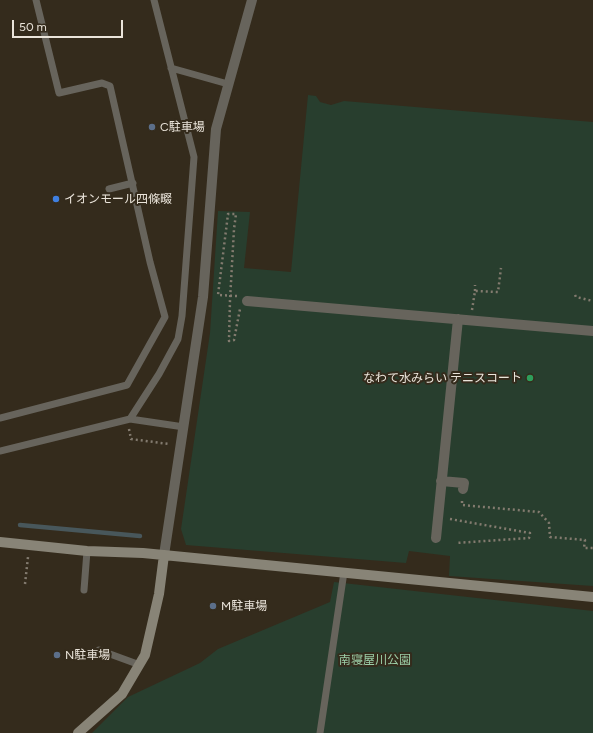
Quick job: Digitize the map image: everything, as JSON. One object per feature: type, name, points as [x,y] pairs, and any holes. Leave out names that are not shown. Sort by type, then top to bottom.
[{"type":"street","points":[[78,733],[122,694],[140,666],[153,628],[182,446],[203,298],[216,129],[252,0]]},
{"type":"street","points":[[244,301],[593,331]]},
{"type":"street","points":[[436,538],[458,319]]},
{"type":"street","points":[[441,482],[464,483],[463,489]]},
{"type":"street","points":[[0,542],[164,555],[593,597]]},
{"type":"lane","points":[[0,418],[127,384],[165,317],[150,262],[110,86],[102,83],[59,93],[36,0]]},
{"type":"lane","points":[[128,419],[159,374],[178,339],[182,316],[194,157],[154,0]]},
{"type":"lane","points":[[171,68],[228,84]]},
{"type":"lane","points":[[109,189],[133,184]]},
{"type":"lane","points":[[0,451],[128,419],[184,427]]},
{"type":"lane","points":[[84,590],[87,550]]},
{"type":"lane","points":[[320,733],[344,572]]},
{"type":"lane","points":[[99,650],[140,666]]},
{"type":"path","points":[[244,301],[234,340],[229,341],[230,300],[230,292],[236,214],[228,214],[218,295],[226,296],[234,296],[242,297],[244,301]]},
{"type":"path","points":[[474,291],[498,292],[501,268]]},
{"type":"path","points":[[472,310],[475,285]]},
{"type":"path","points":[[575,295],[576,297],[593,301]]},
{"type":"path","points":[[128,419],[131,439],[182,446]]},
{"type":"path","points":[[463,489],[462,504],[539,512],[549,523],[550,537],[585,540],[584,548],[593,548]]},
{"type":"path","points":[[442,518],[530,533],[529,538],[456,543]]},
{"type":"path","points":[[25,584],[29,545]]},
{"type":"green space","points":[[308,95],[316,96],[320,102],[331,105],[344,101],[593,122],[593,586],[449,576],[450,556],[409,551],[406,563],[186,545],[181,529],[210,333],[218,211],[250,212],[244,268],[291,272]]},
{"type":"green space","name":"南寝屋川公園","points":[[334,582],[593,611],[593,733],[92,733],[128,697],[200,663],[218,649],[330,602]]},
{"type":"waterway","points":[[20,525],[140,536]]},
{"type":"place","name":"C駐車場","points":[[152,127]]},
{"type":"place","name":"イオンモール四條畷","points":[[56,199]]},
{"type":"place","name":"なわて水みらい テニスコート","points":[[530,378]]},
{"type":"place","name":"M駐車場","points":[[213,606]]},
{"type":"place","name":"N駐車場","points":[[57,655]]}]
